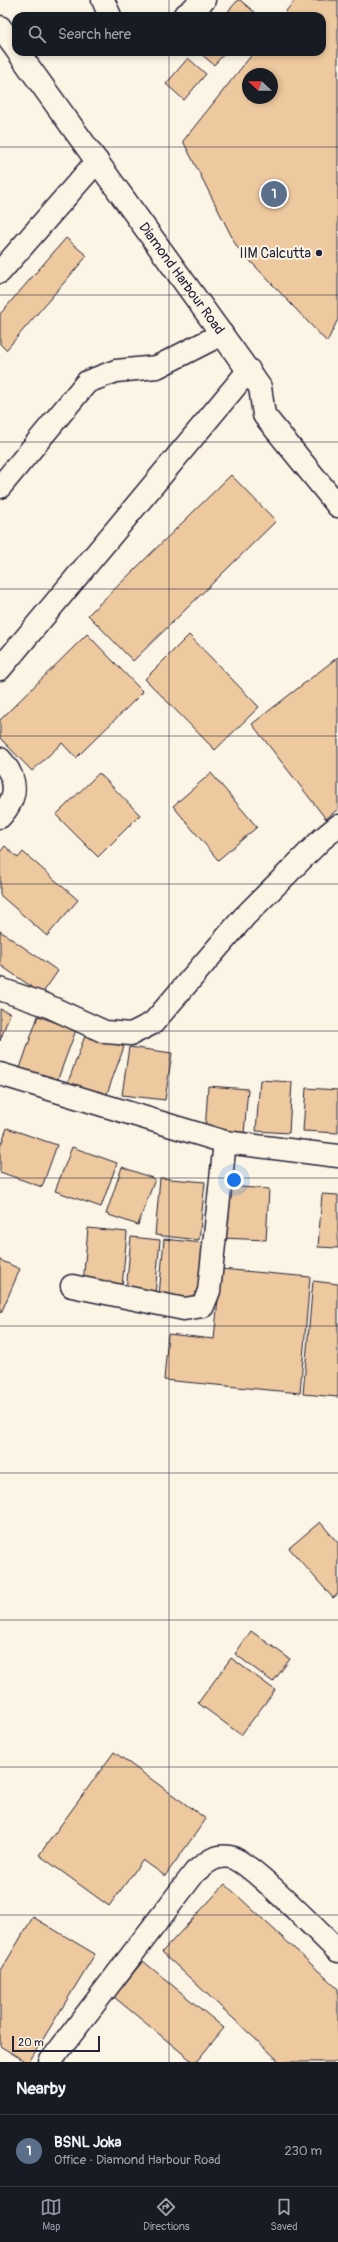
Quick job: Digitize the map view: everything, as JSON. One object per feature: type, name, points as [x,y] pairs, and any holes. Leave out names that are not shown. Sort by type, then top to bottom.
[{"type":"main road","points":[[103,0],[108,12]]},
{"type":"main road","points":[[189,12],[204,0]]},
{"type":"main road","points":[[0,27],[12,44]]},
{"type":"main road","name":"Diamond Harbour Road","points":[[21,56],[249,370],[260,387],[264,415],[338,506]]},
{"type":"main road","points":[[0,272],[97,161]]},
{"type":"main road","points":[[0,487],[87,382],[116,371],[157,367],[222,334]]},
{"type":"main road","points":[[0,668],[249,370]]},
{"type":"main road","points":[[0,759],[9,769],[15,786],[9,807],[0,817]]},
{"type":"main road","points":[[0,989],[32,999],[106,1032],[131,1034],[153,1023],[244,916],[322,839],[338,826]]},
{"type":"main road","points":[[0,1074],[224,1142],[338,1156]]},
{"type":"main road","points":[[72,1286],[184,1309],[203,1306],[209,1291],[224,1142]]},
{"type":"main road","points":[[50,2062],[195,1872],[208,1860],[220,1856],[231,1857],[245,1864],[338,1951]]},
{"type":"building","points":[[238,0],[240,0],[254,12],[228,12]]},
{"type":"building","points":[[295,0],[338,0],[338,319],[327,342],[237,247],[183,141],[251,56],[326,56],[326,12],[285,12]]},
{"type":"building","points":[[204,56],[222,56],[214,65]]},
{"type":"building","points":[[188,58],[206,74],[184,100],[166,84]]},
{"type":"building","points":[[66,238],[87,256],[6,350],[0,344],[0,314]]},
{"type":"building","points":[[231,475],[276,521],[133,661],[88,615]]},
{"type":"building","points":[[87,634],[143,692],[76,758],[62,743],[32,771],[0,738],[0,720]]},
{"type":"building","points":[[189,635],[259,707],[215,750],[145,679]]},
{"type":"building","points":[[338,657],[338,809],[326,819],[252,724]]},
{"type":"building","points":[[99,773],[140,815],[98,857],[56,815]]},
{"type":"building","points":[[211,773],[257,827],[218,860],[173,806]]},
{"type":"building","points":[[5,846],[18,858],[23,852],[78,900],[47,936],[0,895],[0,852]]},
{"type":"building","points":[[0,931],[58,971],[42,994],[0,965]]},
{"type":"building","points":[[0,1009],[10,1013],[0,1041]]},
{"type":"building","points":[[38,1016],[76,1030],[56,1084],[19,1071]]},
{"type":"building","points":[[86,1033],[124,1047],[105,1099],[67,1085]]},
{"type":"building","points":[[129,1047],[172,1053],[165,1100],[122,1095]]},
{"type":"building","points":[[260,1080],[292,1082],[289,1133],[256,1131]]},
{"type":"building","points":[[208,1086],[248,1089],[244,1134],[205,1132]]},
{"type":"building","points":[[306,1088],[338,1090],[338,1133],[303,1131]]},
{"type":"building","points":[[7,1128],[57,1145],[42,1187],[0,1172],[0,1147]]},
{"type":"building","points":[[72,1147],[117,1163],[101,1207],[55,1191]]},
{"type":"building","points":[[122,1167],[155,1179],[138,1225],[106,1214]]},
{"type":"building","points":[[160,1178],[205,1182],[199,1240],[155,1235]]},
{"type":"building","points":[[226,1186],[269,1189],[266,1240],[222,1238]]},
{"type":"building","points":[[322,1194],[338,1195],[338,1248],[318,1247]]},
{"type":"building","points":[[88,1228],[127,1232],[122,1287],[83,1284]]},
{"type":"building","points":[[131,1237],[160,1240],[155,1294],[126,1292]]},
{"type":"building","points":[[164,1239],[203,1243],[197,1300],[159,1296]]},
{"type":"building","points":[[0,1260],[20,1269],[1,1313],[0,1312]]},
{"type":"building","points":[[221,1269],[310,1277],[300,1393],[164,1380],[168,1334],[214,1339]]},
{"type":"building","points":[[313,1281],[338,1284],[338,1397],[303,1394]]},
{"type":"building","points":[[320,1522],[338,1543],[338,1594],[333,1598],[289,1548]]},
{"type":"building","points":[[251,1631],[290,1659],[273,1682],[235,1654]]},
{"type":"building","points":[[231,1658],[275,1690],[241,1735],[198,1703]]},
{"type":"building","points":[[114,1752],[206,1819],[165,1876],[143,1860],[109,1906],[39,1855]]},
{"type":"building","points":[[225,1884],[338,1989],[338,2062],[280,2062],[162,1952]]},
{"type":"building","points":[[33,1917],[95,1954],[29,2062],[26,2062],[0,2046],[0,1972]]},
{"type":"building","points":[[143,1961],[224,2028],[196,2062],[193,2062],[114,1997]]},
{"type":"place","name":"BSNL Joka","points":[[274,194]]},
{"type":"place","name":"IIM Calcutta","points":[[319,253]]}]
